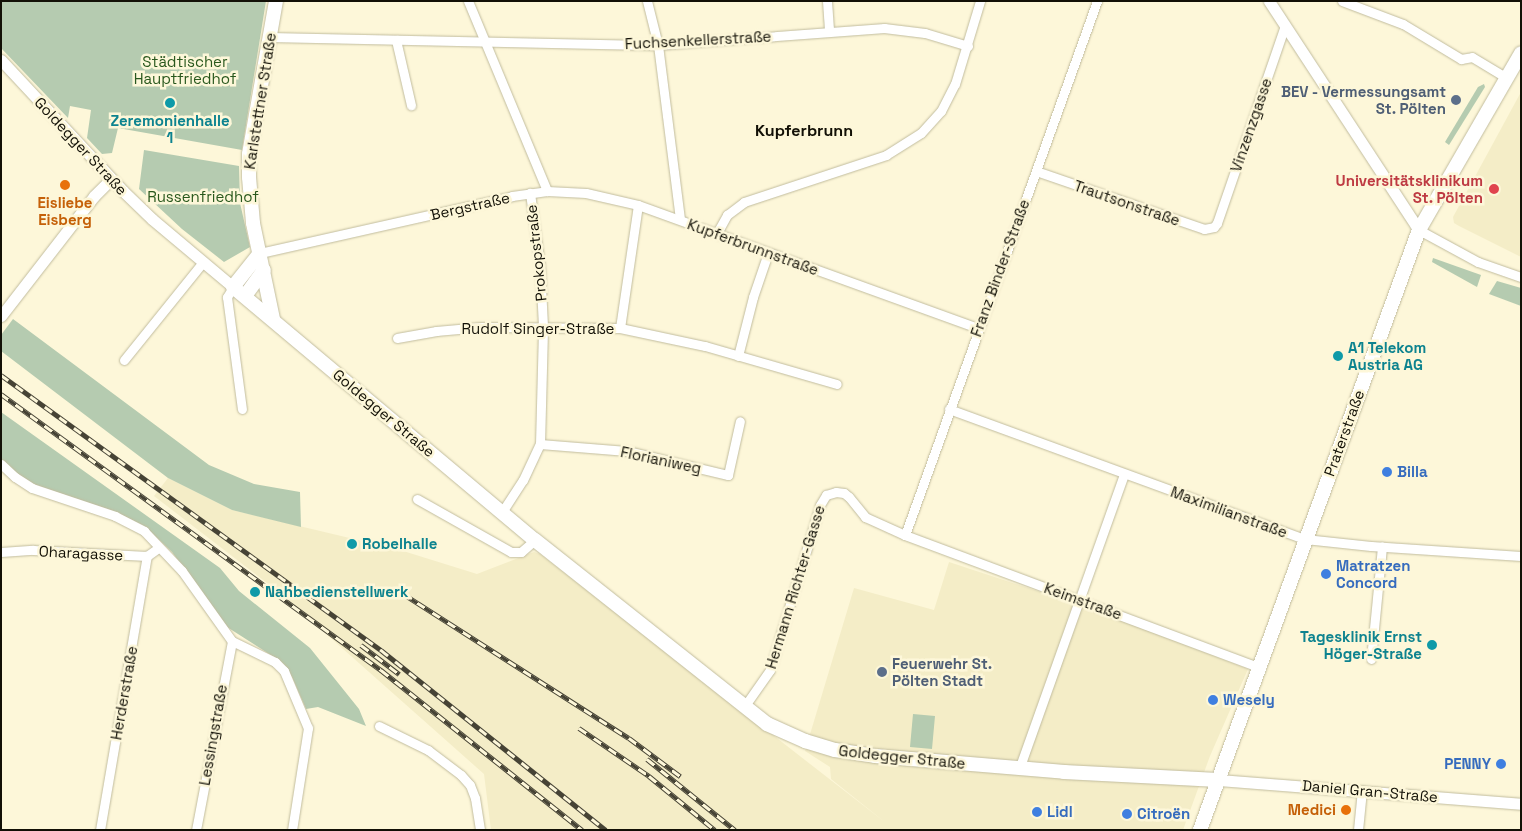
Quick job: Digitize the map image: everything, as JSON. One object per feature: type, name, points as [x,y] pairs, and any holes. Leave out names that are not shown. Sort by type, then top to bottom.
[{"type":"main road","name":"Karlstettner Straße","points":[[272,319],[250,198],[249,162],[276,1]]},
{"type":"main road","name":"Praterstraße","points":[[1200,830],[1419,230],[1521,52]]},
{"type":"main road","points":[[233,287],[260,253]]},
{"type":"main road","points":[[245,296],[264,270]]},
{"type":"main road","name":"Goldegger Straße","points":[[233,287],[535,540],[744,707],[785,733],[835,750],[875,756],[1019,769],[1218,780]]},
{"type":"street","name":"Prokopstraße","points":[[468,1],[547,191]]},
{"type":"street","name":"Kupferbrunnstraße","points":[[647,1],[658,45],[680,219],[768,253],[978,328]]},
{"type":"street","points":[[827,1],[829,32]]},
{"type":"street","points":[[717,233],[727,215],[744,202],[886,155],[921,133],[941,111],[955,84],[980,1]]},
{"type":"street","name":"Franz Binder-Straße","points":[[905,535],[1097,1]]},
{"type":"street","points":[[1269,1],[1419,230],[1478,262],[1521,278]]},
{"type":"street","points":[[1342,1],[1403,24],[1462,59],[1472,58],[1505,77]]},
{"type":"street","name":"Vinzenzgasse","points":[[1218,223],[1285,26]]},
{"type":"street","name":"Fuchsenkellerstraße","points":[[269,37],[658,45],[884,28],[925,33],[968,46]]},
{"type":"street","points":[[396,40],[411,105]]},
{"type":"street","name":"Goldegger Straße","points":[[1,60],[110,179],[152,219],[233,287]]},
{"type":"street","name":"Trautsonstraße","points":[[1036,171],[1204,229],[1214,227],[1218,223]]},
{"type":"street","points":[[3,314],[94,196],[110,179]]},
{"type":"street","name":"Bergstraße","points":[[260,253],[530,193],[547,191],[586,194],[638,205],[680,219]]},
{"type":"street","name":"Prokopstraße","points":[[502,512],[523,480],[540,444],[543,326],[540,266],[530,193]]},
{"type":"street","points":[[620,328],[638,205]]},
{"type":"street","points":[[738,356],[753,297],[768,253]]},
{"type":"street","points":[[124,360],[203,262]]},
{"type":"street","points":[[233,287],[227,297],[242,408]]},
{"type":"street","name":"Rudolf Singer-Straße","points":[[397,338],[481,326],[620,328],[676,339],[837,384]]},
{"type":"street","name":"Maximilianstraße","points":[[949,409],[1305,539],[1382,547],[1521,556]]},
{"type":"street","name":"Florianiweg","points":[[540,444],[627,452],[728,475],[740,422]]},
{"type":"street","points":[[1,464],[15,477],[32,488],[115,516],[144,531],[158,548],[182,571],[232,641],[274,662],[284,670],[307,720],[308,736],[292,830]]},
{"type":"street","points":[[1019,769],[1124,474]]},
{"type":"street","name":"Hermann Richter-Gasse","points":[[744,707],[770,670],[820,504],[826,495],[836,492],[844,493],[865,517],[905,535]]},
{"type":"street","points":[[417,499],[511,552],[521,552],[535,540]]},
{"type":"street","name":"Keimstraße","points":[[905,535],[1260,668]]},
{"type":"street","points":[[1371,659],[1382,547]]},
{"type":"street","points":[[147,556],[158,548]]},
{"type":"street","name":"Oharagasse","points":[[1,552],[32,550],[147,556]]},
{"type":"street","name":"Herderstraße","points":[[100,830],[147,556]]},
{"type":"street","name":"Lessingstraße","points":[[196,830],[232,641]]},
{"type":"street","points":[[379,726],[428,750],[461,774],[470,785],[475,798],[480,830]]},
{"type":"street","name":"Daniel Gran-Straße","points":[[1218,780],[1521,804]]},
{"type":"street","points":[[1358,830],[1362,790]]},
{"type":"shaded area","name":"Universitätsklinikum St. Pölten","points":[[1521,92],[1521,257],[1459,226],[1454,223],[1453,217]]},
{"type":"shaded area","points":[[168,478],[232,510],[400,550],[477,574],[534,552],[540,554],[886,823],[831,779],[830,767],[805,751],[854,588],[934,610],[949,562],[1086,607],[1248,669],[1210,756],[1183,830],[491,830],[484,774],[280,593],[154,496]]},
{"type":"green space","name":"Städtischer Hauptfriedhof","points":[[1,1],[266,1],[242,150],[118,128],[112,153],[102,154],[87,138],[91,110],[70,106],[68,118],[1,48]]},
{"type":"green space","points":[[1484,84],[1485,87],[1449,145],[1445,142],[1478,87]]},
{"type":"green space","name":"Russenfriedhof","points":[[144,150],[239,166],[240,203],[250,247],[224,262],[182,229],[139,189]]},
{"type":"green space","points":[[1433,258],[1481,275],[1477,287],[1432,262]]},
{"type":"green space","points":[[1497,281],[1521,288],[1521,306],[1489,294]]},
{"type":"green space","points":[[13,319],[209,465],[254,484],[300,492],[301,527],[232,510],[168,478],[1,351],[1,335]]},
{"type":"green space","points":[[1,412],[220,568],[239,591],[310,648],[359,709],[366,726],[318,707],[306,709],[292,677],[280,661],[227,627],[172,552],[153,534],[115,513],[32,486],[15,473],[1,460]]},
{"type":"green space","points":[[913,714],[935,716],[932,749],[910,747]]},
{"type":"railway","points":[[1,375],[381,650],[606,830]]},
{"type":"railway","points":[[1,394],[381,670],[582,830]]},
{"type":"railway","points":[[402,593],[629,738],[680,776]]},
{"type":"railway","points":[[361,645],[399,674]]},
{"type":"railway","points":[[579,728],[649,776],[715,830]]},
{"type":"railway","points":[[647,759],[735,830]]},
{"type":"place","name":"BEV - Vermessungsamt St. Pölten","points":[[1456,100]]},
{"type":"place","name":"Zeremonienhalle 1","points":[[170,103]]},
{"type":"place","name":"Eisliebe Eisberg","points":[[65,185]]},
{"type":"place","name":"Universitätsklinikum St. Pölten","points":[[1494,189]]},
{"type":"place","name":"A1 Telekom Austria AG","points":[[1338,356]]},
{"type":"place","name":"Billa","points":[[1387,472]]},
{"type":"place","name":"Robelhalle","points":[[352,544]]},
{"type":"place","name":"Matratzen Concord","points":[[1326,574]]},
{"type":"place","name":"Nahbedienstellwerk","points":[[255,592]]},
{"type":"place","name":"Tagesklinik Ernst Höger-Straße","points":[[1432,645]]},
{"type":"place","name":"Feuerwehr St. Pölten Stadt","points":[[882,672]]},
{"type":"place","name":"Wesely","points":[[1213,700]]},
{"type":"place","name":"PENNY","points":[[1501,764]]},
{"type":"place","name":"Medici","points":[[1346,810]]},
{"type":"place","name":"Lidl","points":[[1037,812]]},
{"type":"place","name":"Citroën","points":[[1127,814]]},
{"type":"district","name":"Kupferbrunn","points":[[804,131]]}]
